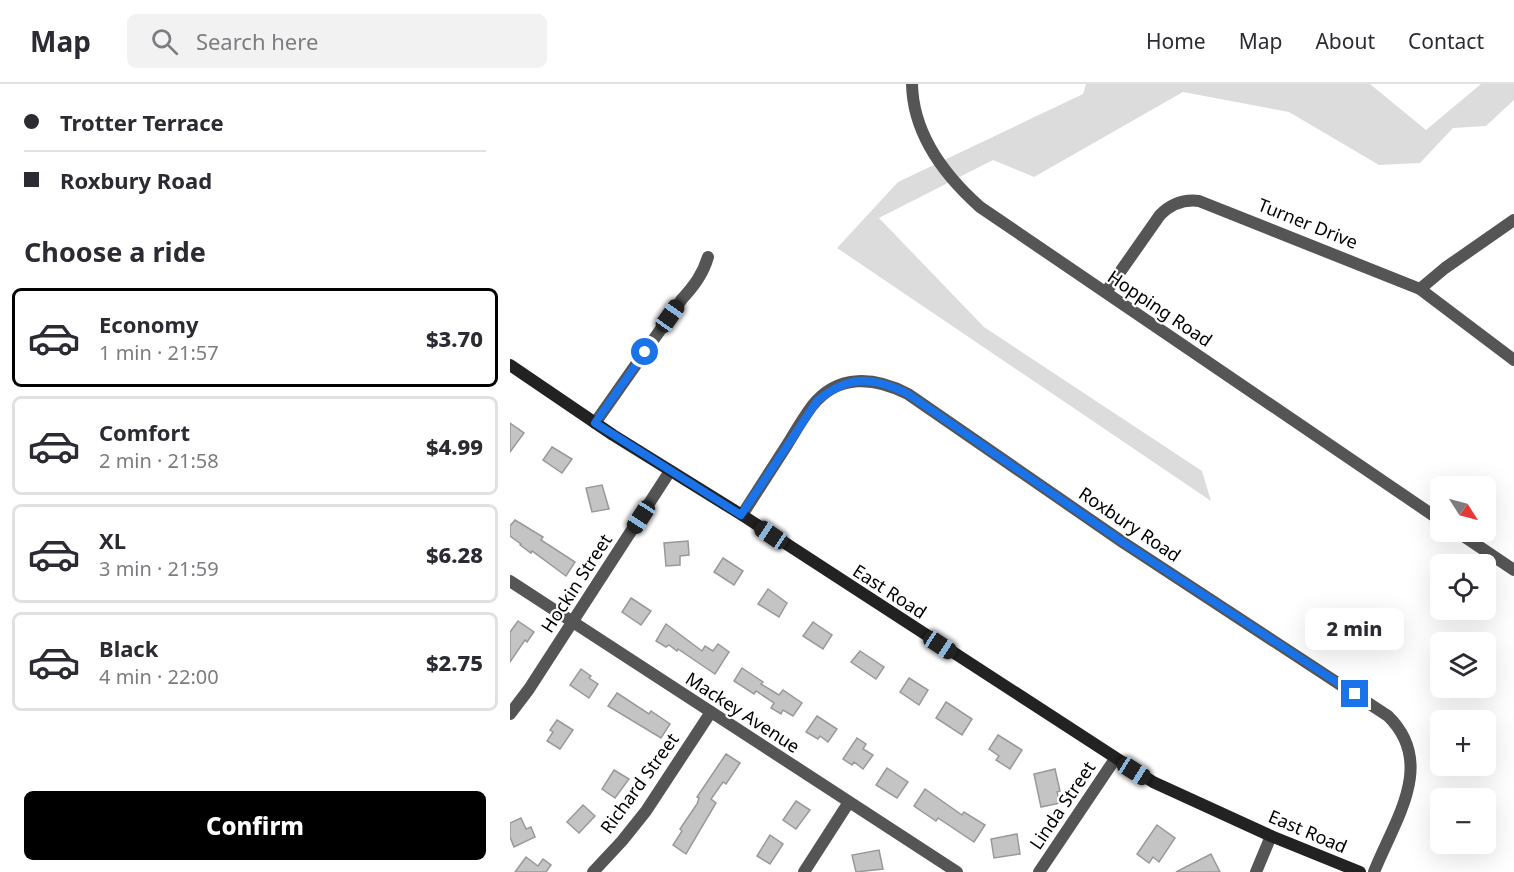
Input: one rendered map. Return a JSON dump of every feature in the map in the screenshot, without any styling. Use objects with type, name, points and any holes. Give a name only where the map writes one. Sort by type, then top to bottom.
[{"type":"street","name":"Hopping Road","points":[[912,84],[913,102],[924,135],[941,165],[960,189],[992,216],[1430,513]]},
{"type":"street","name":"Turner Drive","points":[[1106,292],[1160,215],[1174,204],[1192,200],[1209,204],[1420,289],[1514,360]]},
{"type":"street","points":[[1420,289],[1445,268],[1514,220]]},
{"type":"street","points":[[595,423],[682,298],[693,286],[705,268],[708,257]]},
{"type":"street","name":"East Road","points":[[510,365],[595,423],[741,515],[1114,759],[1153,782],[1271,836],[1360,872]]},
{"type":"street","name":"Roxbury Road","points":[[741,515],[813,406],[831,390],[846,383],[870,381],[891,386],[908,394],[1124,543],[1388,716],[1398,726],[1403,732],[1411,754],[1410,785],[1374,872]]},
{"type":"street","name":"Hockin Street","points":[[510,714],[529,689],[670,471]]},
{"type":"street","points":[[1472,542],[1514,570]]},
{"type":"street","name":"Mackey Avenue","points":[[510,581],[957,872]]},
{"type":"street","name":"Richard Street","points":[[593,872],[646,811],[711,712]]},
{"type":"street","name":"Linda Street","points":[[1039,872],[1114,759]]},
{"type":"street","points":[[804,872],[849,802]]},
{"type":"street","points":[[1256,872],[1271,836]]},
{"type":"shaded area","points":[[1086,84],[1370,84],[1426,130],[1481,84],[1514,84],[1514,100],[1486,126],[1453,128],[1420,163],[1379,165],[1289,112],[1183,92],[1034,177],[993,160],[879,218],[984,327],[1202,471],[1211,501],[837,248],[898,182],[1083,94]]},
{"type":"building","points":[[510,423],[524,433],[510,452]]},
{"type":"building","points":[[552,447],[572,459],[562,473],[543,460]]},
{"type":"building","points":[[602,485],[609,509],[592,512],[586,488]]},
{"type":"building","points":[[515,520],[543,537],[541,540],[575,562],[566,576],[510,536],[510,526]]},
{"type":"building","points":[[688,541],[689,555],[680,556],[680,565],[666,566],[664,543]]},
{"type":"building","points":[[723,558],[743,571],[734,585],[714,572]]},
{"type":"building","points":[[768,589],[787,603],[779,617],[758,604]]},
{"type":"building","points":[[631,598],[651,611],[641,625],[622,612]]},
{"type":"building","points":[[518,621],[534,632],[527,642],[525,640],[510,662],[510,632]]},
{"type":"building","points":[[813,622],[832,635],[823,649],[803,636]]},
{"type":"building","points":[[666,624],[702,651],[705,646],[713,651],[718,644],[729,652],[715,674],[678,649],[677,651],[669,645],[666,647],[656,641]]},
{"type":"building","points":[[860,651],[884,667],[876,679],[851,662]]},
{"type":"building","points":[[742,668],[779,695],[783,690],[802,703],[793,716],[783,710],[781,714],[771,708],[774,703],[756,691],[754,694],[734,681]]},
{"type":"building","points":[[581,669],[598,684],[589,698],[570,685]]},
{"type":"building","points":[[909,678],[928,690],[919,705],[900,692]]},
{"type":"building","points":[[617,693],[649,714],[651,711],[670,724],[661,738],[608,706]]},
{"type":"building","points":[[946,702],[972,719],[962,735],[936,718]]},
{"type":"building","points":[[817,716],[837,729],[828,742],[820,736],[818,739],[806,732]]},
{"type":"building","points":[[557,720],[573,730],[560,749],[547,741],[553,732],[550,730]]},
{"type":"building","points":[[998,735],[1022,750],[1010,769],[996,760],[999,756],[989,749]]},
{"type":"building","points":[[857,738],[866,744],[863,749],[873,755],[863,769],[854,762],[852,765],[843,759]]},
{"type":"building","points":[[726,754],[740,763],[726,784],[723,782],[711,799],[716,803],[686,854],[673,845],[682,831],[680,829],[697,804],[699,798],[697,797]]},
{"type":"building","points":[[887,768],[908,782],[897,798],[876,785]]},
{"type":"building","points":[[1055,769],[1060,803],[1041,807],[1034,774]]},
{"type":"building","points":[[614,770],[629,779],[615,798],[602,789]]},
{"type":"building","points":[[925,789],[962,815],[964,812],[985,825],[974,842],[938,818],[936,821],[914,806]]},
{"type":"building","points":[[796,801],[810,810],[796,829],[783,820]]},
{"type":"building","points":[[583,805],[595,816],[579,833],[567,822]]},
{"type":"building","points":[[521,818],[526,829],[531,827],[535,837],[514,847],[510,837],[510,823]]},
{"type":"building","points":[[1157,825],[1175,838],[1159,862],[1153,857],[1149,863],[1137,854]]},
{"type":"building","points":[[1017,834],[1020,854],[994,858],[991,839]]},
{"type":"building","points":[[770,835],[783,844],[770,864],[757,856]]},
{"type":"building","points":[[879,850],[883,869],[856,872],[852,855]]},
{"type":"building","points":[[1211,854],[1220,872],[1176,872]]},
{"type":"building","points":[[526,857],[538,866],[543,859],[551,865],[546,872],[515,872]]},
{"type":"route","points":[[645,352],[595,423],[741,515],[817,401],[831,390],[846,383],[879,382],[908,394],[1124,543],[1355,694]]}]
